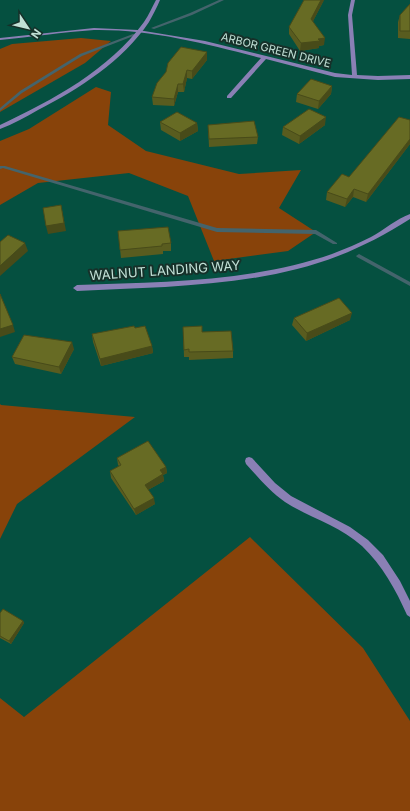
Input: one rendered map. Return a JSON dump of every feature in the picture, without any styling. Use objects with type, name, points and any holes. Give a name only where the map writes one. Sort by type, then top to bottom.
[{"type":"street","points":[[0,127],[26,115],[73,88],[96,72],[121,50],[138,31],[158,0]]},
{"type":"street","points":[[353,0],[350,15],[355,77]]},
{"type":"street","name":"ARBOR GREEN DRIVE","points":[[0,39],[94,29],[138,31],[205,42],[266,57],[313,71],[355,77],[410,77]]},
{"type":"street","points":[[229,97],[266,57]]},
{"type":"street","name":"WALNUT LANDING WAY","points":[[77,288],[210,281],[292,267],[351,248],[381,234],[410,216]]},
{"type":"street","points":[[249,461],[266,480],[287,498],[342,527],[364,543],[384,564],[400,588],[410,612]]},
{"type":"shaded area","points":[[81,38],[111,41],[85,63],[0,112],[0,49],[12,44]]},
{"type":"shaded area","points":[[96,87],[111,92],[108,125],[146,151],[239,174],[301,170],[279,208],[316,232],[288,251],[214,261],[188,196],[129,173],[38,183],[0,205],[0,141],[29,129]]},
{"type":"shaded area","points":[[0,404],[135,417],[17,504],[0,539]]},
{"type":"shaded area","points":[[250,537],[363,648],[410,721],[410,811],[0,811],[0,698],[24,717]]},
{"type":"building","points":[[304,0],[321,0],[311,19],[325,38],[318,39],[320,41],[301,43],[289,27]]},
{"type":"building","points":[[410,4],[410,31],[400,31],[400,15]]},
{"type":"building","points":[[181,47],[207,52],[192,71],[187,70],[183,84],[178,84],[174,99],[152,97],[157,83],[166,72],[168,63]]},
{"type":"building","points":[[311,79],[332,86],[319,101],[297,94]]},
{"type":"building","points":[[309,109],[326,117],[300,136],[283,127]]},
{"type":"building","points":[[177,112],[197,123],[180,133],[160,122]]},
{"type":"building","points":[[399,117],[410,120],[410,139],[368,194],[354,189],[347,199],[327,192],[342,174],[349,177]]},
{"type":"building","points":[[254,121],[258,137],[209,139],[208,125]]},
{"type":"building","points":[[61,205],[64,223],[46,226],[43,208]]},
{"type":"building","points":[[168,227],[171,243],[162,244],[162,246],[120,250],[118,231]]},
{"type":"building","points":[[8,235],[25,243],[0,266],[0,242]]},
{"type":"building","points":[[0,294],[13,325],[0,329]]},
{"type":"building","points":[[339,298],[352,313],[307,333],[294,318]]},
{"type":"building","points":[[134,326],[135,328],[145,326],[152,346],[100,359],[92,334]]},
{"type":"building","points":[[202,326],[202,332],[231,331],[233,351],[189,352],[189,349],[184,350],[183,327]]},
{"type":"building","points":[[24,335],[72,342],[59,367],[12,357]]},
{"type":"building","points":[[148,441],[166,467],[160,470],[163,474],[145,485],[154,498],[134,509],[110,471],[121,465],[117,458]]},
{"type":"building","points":[[3,609],[23,621],[9,641],[0,636],[0,613]]},
{"type":"waterway","points":[[153,28],[191,14],[222,0]]},
{"type":"waterway","points":[[0,110],[21,92],[81,55],[134,35]]},
{"type":"waterway","points":[[0,168],[3,167],[217,230],[316,232],[335,243]]},
{"type":"waterway","points":[[359,256],[410,284]]}]
